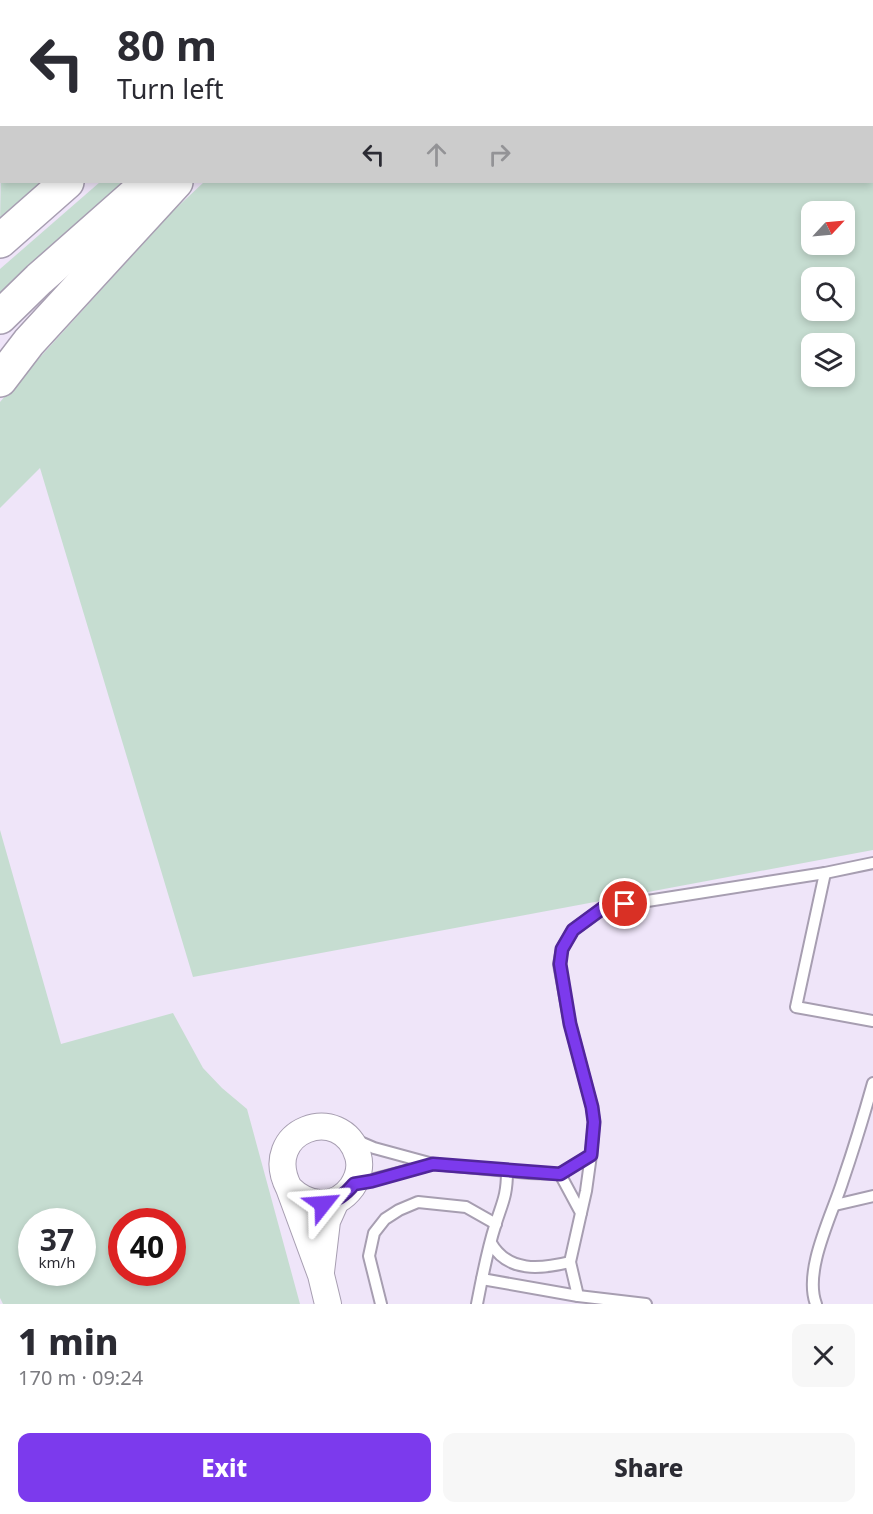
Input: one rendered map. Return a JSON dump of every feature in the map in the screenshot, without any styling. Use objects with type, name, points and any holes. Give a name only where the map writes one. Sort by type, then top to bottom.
[{"type":"highway","points":[[0,241],[66,183]]},
{"type":"highway","points":[[0,317],[39,279],[148,183]]},
{"type":"highway","points":[[0,380],[29,342],[175,183]]},
{"type":"street","points":[[321,1275],[327,1221],[359,1172],[359,1159],[347,1137],[324,1126],[312,1127],[300,1132],[290,1140],[281,1164],[283,1177],[299,1198],[310,1203],[323,1204],[345,1192]]},
{"type":"street","points":[[290,1188],[321,1275],[328,1304]]},
{"type":"lane","points":[[578,1296],[570,1262],[586,1191],[594,1122],[570,1024],[560,964],[562,949],[573,930],[603,908],[825,873],[873,863]]},
{"type":"lane","points":[[825,873],[796,1007],[873,1022]]},
{"type":"lane","points":[[816,1304],[812,1286],[822,1233],[834,1205],[873,1083]]},
{"type":"lane","points":[[347,1137],[374,1148],[433,1164],[507,1171],[560,1174],[591,1155]]},
{"type":"lane","points":[[345,1192],[372,1181],[433,1164]]},
{"type":"lane","points":[[477,1304],[490,1243],[504,1203],[507,1171]]},
{"type":"lane","points":[[560,1174],[580,1213]]},
{"type":"lane","points":[[834,1205],[873,1196]]},
{"type":"lane","points":[[381,1304],[369,1256],[374,1233],[385,1219],[418,1202],[466,1207],[496,1224]]},
{"type":"lane","points":[[490,1243],[503,1259],[520,1266],[540,1268],[570,1262]]},
{"type":"lane","points":[[482,1279],[578,1296],[646,1304]]},
{"type":"green space","points":[[1,183],[45,183],[0,223]]},
{"type":"green space","points":[[99,183],[129,183],[0,301],[0,269]]},
{"type":"green space","points":[[203,183],[873,183],[873,850],[193,977],[40,468],[0,508],[0,402],[171,213]]},
{"type":"green space","points":[[0,830],[61,1044],[173,1013],[203,1068],[247,1109],[300,1304],[3,1304],[0,1298]]},
{"type":"route","points":[[323,1204],[336,1201],[347,1194],[354,1184],[433,1164],[560,1174],[591,1155],[594,1122],[592,1107],[570,1024],[560,964],[562,949],[573,930],[603,908],[625,904]]}]
